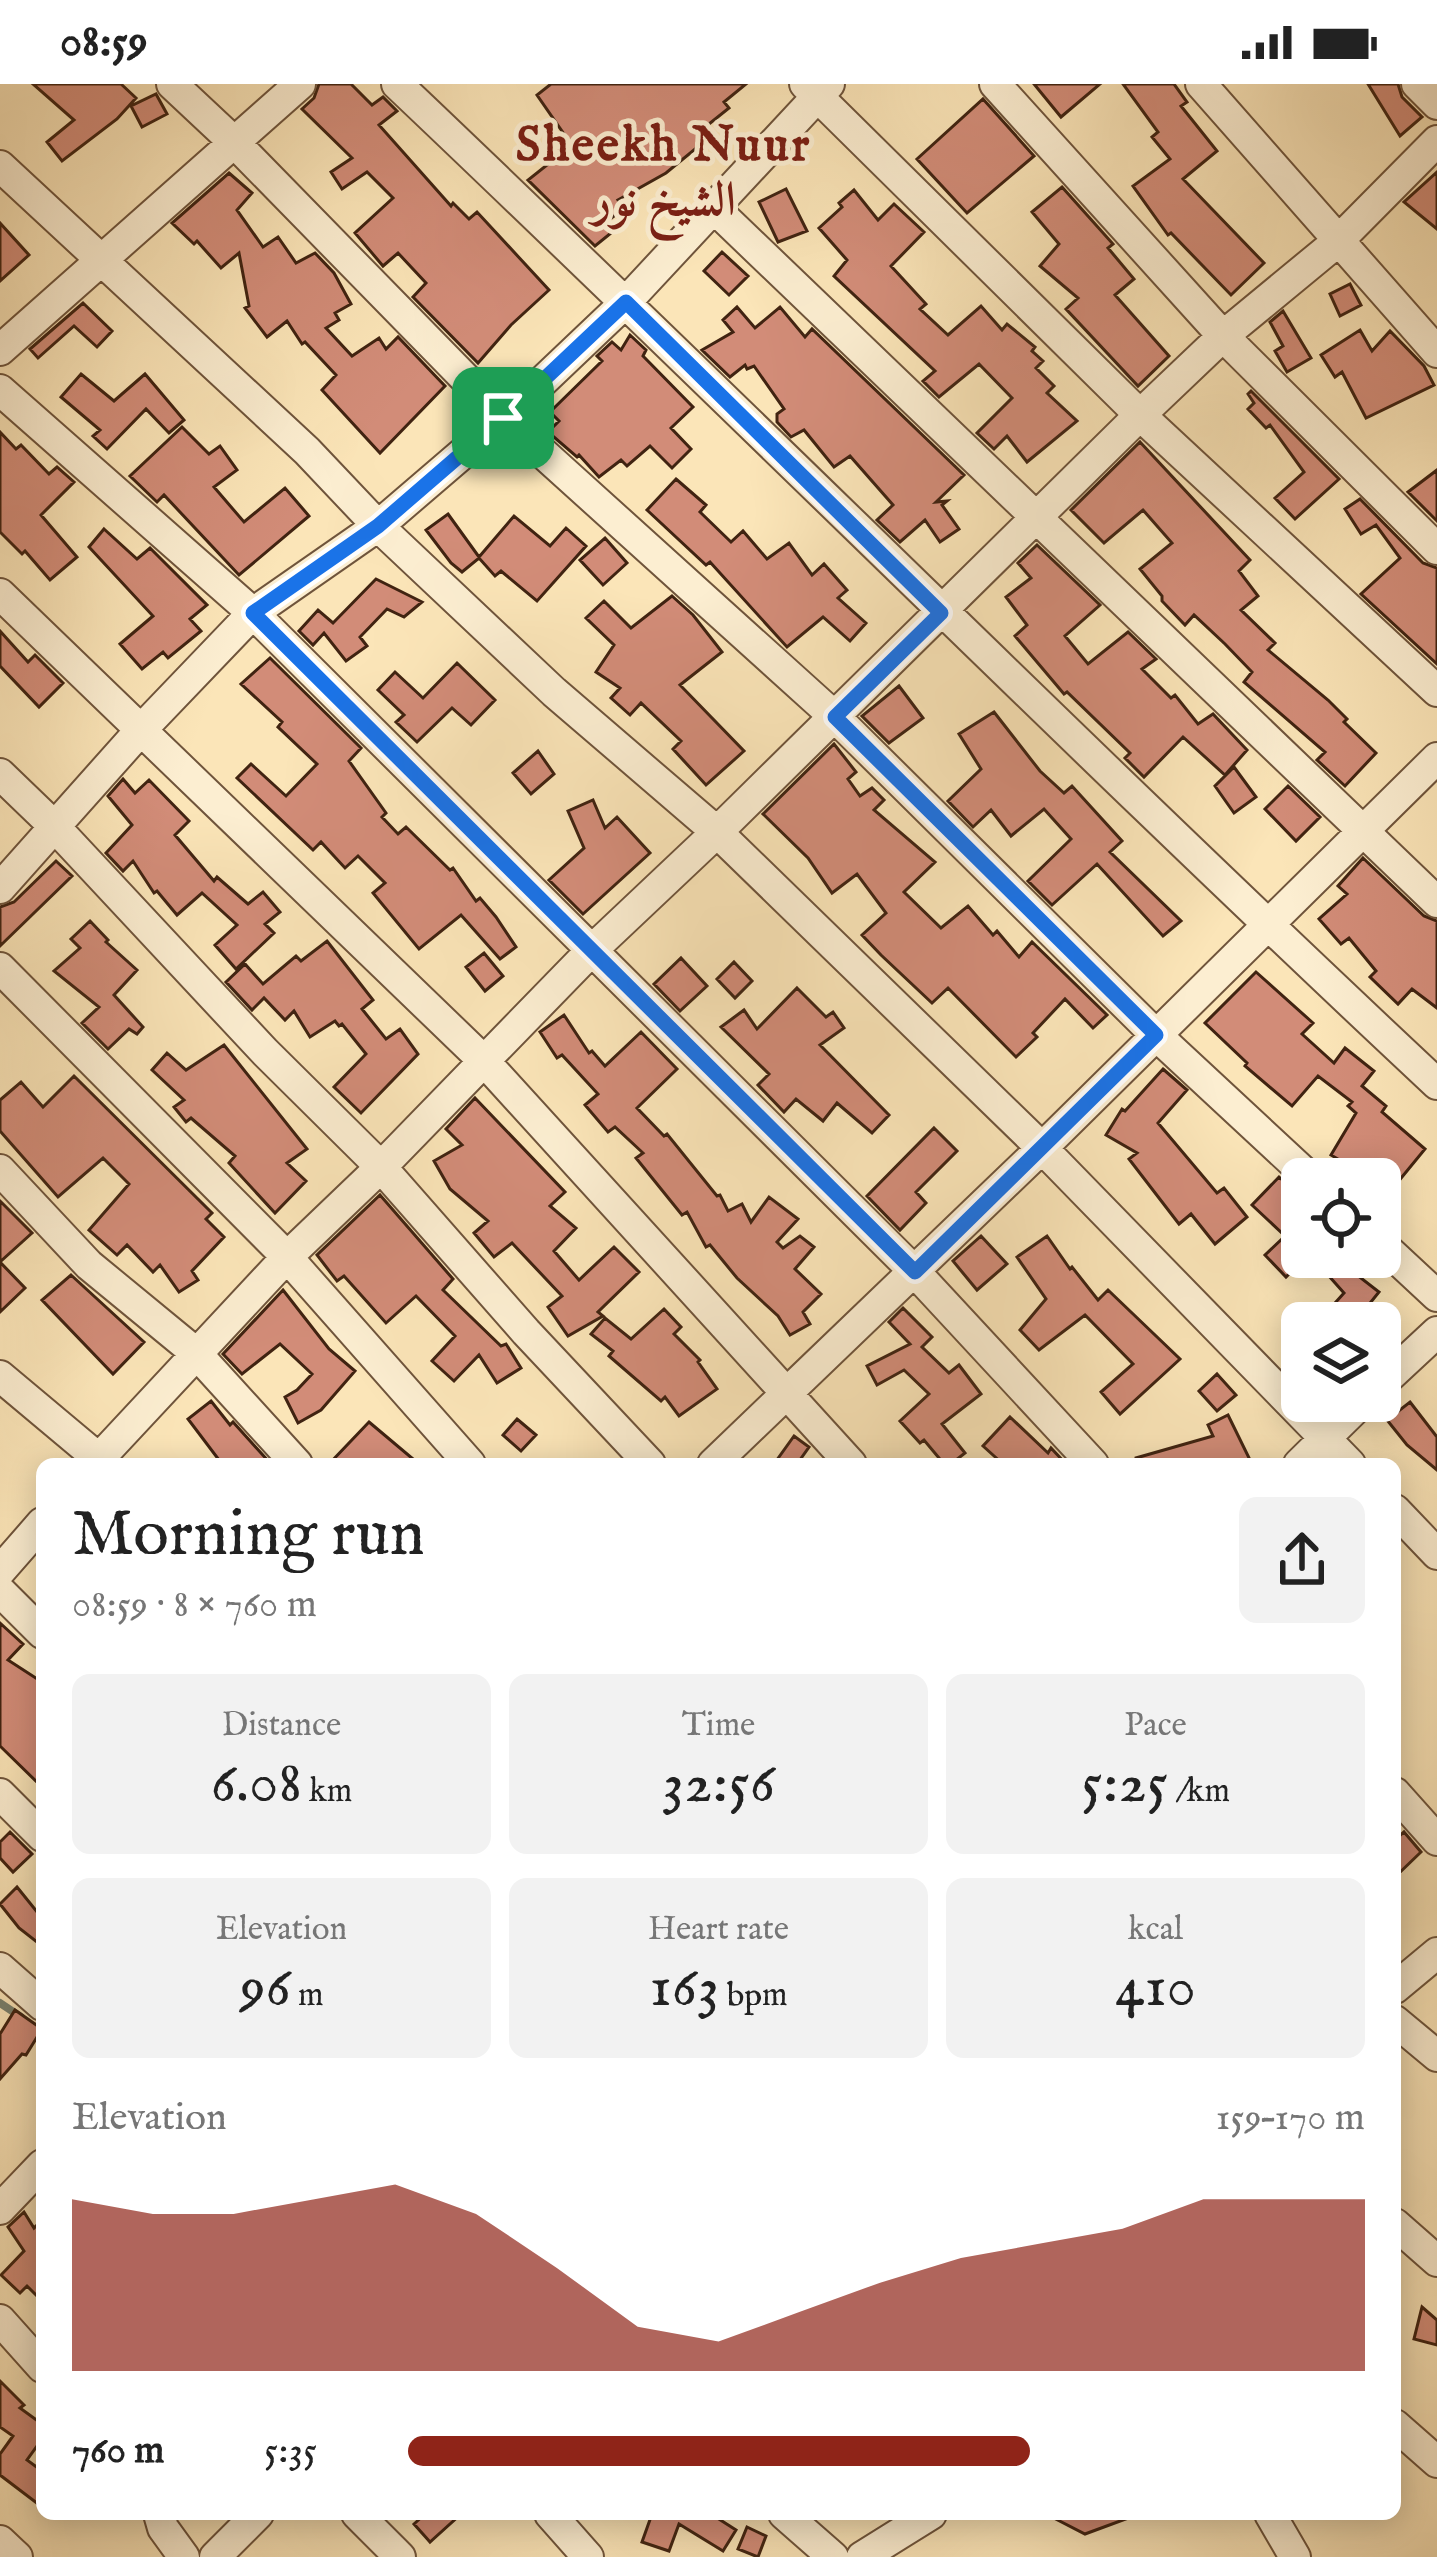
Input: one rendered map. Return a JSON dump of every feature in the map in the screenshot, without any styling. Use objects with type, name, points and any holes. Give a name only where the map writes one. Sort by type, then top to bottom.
[{"type":"street","points":[[172,84],[503,418],[835,717],[1156,1035],[1288,1158]]},
{"type":"street","points":[[0,350],[300,84]]},
{"type":"street","points":[[397,84],[941,613],[1437,1084]]},
{"type":"street","points":[[995,84],[1223,336],[1437,549]]},
{"type":"street","points":[[1201,84],[1437,352]]},
{"type":"street","points":[[1417,84],[1437,104]]},
{"type":"street","points":[[0,888],[253,613],[378,526],[503,418],[626,302],[817,88],[1140,415],[1437,691]]},
{"type":"street","points":[[103,1458],[287,1257],[591,950],[718,832],[1140,415],[1223,336],[1337,242],[1437,141]]},
{"type":"street","points":[[0,166],[307,451],[378,526],[554,692],[718,832],[1042,1148],[1344,1458]]},
{"type":"street","points":[[713,207],[1437,902]]},
{"type":"street","points":[[0,390],[253,613],[915,1272],[1087,1458]]},
{"type":"street","points":[[0,594],[485,1062],[845,1458]]},
{"type":"street","points":[[720,1458],[1437,758]]},
{"type":"street","points":[[0,774],[381,1167],[526,1333],[644,1458]]},
{"type":"street","points":[[0,968],[287,1257],[465,1458]]},
{"type":"street","points":[[0,1170],[89,1265],[196,1353],[292,1458]]},
{"type":"street","points":[[1401,1263],[1437,1296]]},
{"type":"street","points":[[1401,1365],[1437,1332]]},
{"type":"street","points":[[0,1376],[94,1458]]},
{"type":"street","points":[[1305,1458],[1340,1422]]},
{"type":"street","points":[[1401,1516],[1437,1554]]},
{"type":"street","points":[[0,1571],[36,1530]]},
{"type":"street","points":[[0,1591],[36,1627]]},
{"type":"street","points":[[0,1794],[36,1830]]},
{"type":"street","points":[[1401,1800],[1437,1840]]},
{"type":"street","points":[[1401,1983],[1437,1953]]},
{"type":"street","points":[[0,1969],[36,2000]]},
{"type":"street","points":[[1401,2026],[1437,2056]]},
{"type":"street","points":[[0,2209],[36,2178]]},
{"type":"street","points":[[1401,2229],[1437,2261]]},
{"type":"street","points":[[0,2320],[36,2360]]},
{"type":"street","points":[[1401,2430],[1437,2462]]},
{"type":"street","points":[[161,2520],[184,2557]]},
{"type":"street","points":[[215,2557],[252,2520]]},
{"type":"street","points":[[363,2520],[400,2557]]},
{"type":"street","points":[[555,2520],[588,2557]]},
{"type":"street","points":[[791,2520],[833,2557]]},
{"type":"street","points":[[862,2557],[921,2520]]},
{"type":"street","points":[[1273,2520],[1295,2557]]},
{"type":"street","points":[[0,2541],[17,2557]]},
{"type":"building","points":[[33,84],[121,84],[136,98],[117,119],[62,161],[47,142],[74,120]]},
{"type":"building","points":[[319,84],[351,84],[372,105],[383,97],[397,111],[379,125],[451,206],[453,203],[469,219],[477,212],[549,290],[478,363],[413,297],[426,283],[398,253],[383,266],[355,233],[393,198],[367,172],[342,189],[331,172],[352,158],[302,109],[314,98]]},
{"type":"building","points":[[551,84],[746,84],[724,102],[729,108],[704,128],[711,136],[666,173],[618,200],[624,208],[609,220],[616,229],[595,246],[528,180],[552,161],[545,153],[566,137],[537,95]]},
{"type":"building","points":[[1034,84],[1100,84],[1061,117]]},
{"type":"building","points":[[1123,84],[1174,84],[1187,102],[1181,106],[1217,151],[1183,179],[1264,263],[1231,295],[1168,235],[1133,186],[1170,159],[1152,137],[1158,132]]},
{"type":"building","points":[[1368,84],[1398,84],[1402,97],[1422,117],[1400,136]]},
{"type":"building","points":[[156,94],[167,114],[142,127],[131,106]]},
{"type":"building","points":[[983,99],[1034,156],[967,213],[917,159]]},
{"type":"building","points":[[1437,172],[1437,229],[1404,202]]},
{"type":"building","points":[[229,173],[252,193],[237,210],[263,247],[278,237],[296,263],[315,253],[334,273],[351,304],[335,313],[339,320],[326,328],[352,356],[379,338],[386,349],[398,337],[445,386],[380,453],[322,390],[336,375],[302,344],[287,321],[267,337],[245,308],[249,306],[239,253],[221,268],[197,241],[194,244],[172,223]]},
{"type":"building","points":[[1062,187],[1113,244],[1108,248],[1134,279],[1115,295],[1169,356],[1138,386],[1066,309],[1078,298],[1040,266],[1059,244],[1032,212]]},
{"type":"building","points":[[786,189],[807,231],[778,242],[759,202]]},
{"type":"building","points":[[854,190],[878,220],[894,204],[924,232],[891,266],[926,304],[920,309],[948,335],[981,306],[1002,330],[1007,324],[1035,347],[1032,351],[1043,361],[1036,368],[1054,386],[1047,393],[1077,421],[1027,462],[1007,436],[994,449],[977,433],[1012,398],[979,364],[939,397],[923,381],[935,371],[834,276],[847,260],[819,228]]},
{"type":"building","points":[[0,223],[29,255],[0,281]]},
{"type":"building","points":[[722,252],[748,276],[729,295],[704,271]]},
{"type":"building","points":[[1350,284],[1361,305],[1340,316],[1330,294]]},
{"type":"building","points":[[83,303],[112,331],[97,347],[74,326],[38,358],[30,349]]},
{"type":"building","points":[[737,307],[755,328],[780,307],[805,337],[812,329],[964,475],[936,502],[947,501],[942,505],[959,529],[940,542],[925,520],[900,542],[877,520],[893,505],[850,456],[834,467],[804,430],[791,437],[777,422],[777,414],[784,409],[754,366],[747,369],[745,365],[730,377],[702,350],[733,332],[723,320]]},
{"type":"building","points":[[1283,311],[1311,358],[1287,372],[1275,351],[1283,346],[1270,322]]},
{"type":"building","points":[[1360,330],[1372,351],[1390,331],[1424,366],[1434,385],[1366,418],[1342,372],[1335,377],[1321,355]]},
{"type":"building","points":[[630,335],[646,350],[643,356],[693,407],[671,428],[691,449],[672,468],[650,446],[627,466],[621,460],[599,477],[548,432],[559,421],[550,412],[602,361],[597,356],[612,342],[621,350]]},
{"type":"building","points":[[81,374],[114,401],[145,374],[184,420],[169,433],[146,409],[107,449],[93,436],[100,430],[61,397]]},
{"type":"building","points":[[1251,391],[1339,479],[1295,519],[1275,498],[1304,472],[1270,425],[1266,428],[1248,409],[1254,403],[1248,394]]},
{"type":"building","points":[[182,427],[209,454],[220,446],[237,470],[214,487],[244,522],[285,488],[309,516],[239,575],[164,495],[157,502],[130,476]]},
{"type":"building","points":[[0,432],[16,449],[21,445],[49,474],[57,467],[74,482],[41,515],[77,557],[50,580],[25,551],[22,554],[0,532]]},
{"type":"building","points":[[1140,442],[1250,560],[1239,571],[1258,596],[1241,610],[1275,643],[1268,650],[1328,700],[1376,753],[1345,786],[1317,760],[1325,752],[1244,682],[1252,672],[1225,644],[1194,615],[1185,625],[1162,601],[1140,569],[1172,543],[1143,510],[1104,543],[1071,510]]},
{"type":"building","points":[[1437,470],[1437,521],[1408,492]]},
{"type":"building","points":[[676,479],[706,505],[700,512],[731,542],[743,531],[767,559],[789,543],[812,575],[824,564],[847,590],[838,598],[866,623],[850,641],[823,617],[787,647],[710,562],[706,565],[647,510]]},
{"type":"building","points":[[1360,499],[1423,563],[1437,568],[1437,664],[1361,594],[1400,558],[1376,525],[1361,534],[1345,509]]},
{"type":"building","points":[[448,514],[479,557],[514,516],[550,546],[566,528],[586,546],[537,601],[501,571],[495,576],[479,558],[462,572],[451,563],[426,530]]},
{"type":"building","points":[[104,529],[137,559],[150,548],[207,605],[190,619],[201,631],[168,658],[163,652],[142,669],[120,644],[153,616],[89,547]]},
{"type":"building","points":[[605,538],[627,563],[603,585],[580,560]]},
{"type":"building","points":[[1037,545],[1100,605],[1065,636],[1088,664],[1128,632],[1156,659],[1142,669],[1171,698],[1175,695],[1198,724],[1213,714],[1247,750],[1225,775],[1183,737],[1144,777],[1125,758],[1130,753],[1064,694],[1015,636],[1027,625],[1006,597],[1031,578],[1018,563]]},
{"type":"building","points":[[376,579],[422,602],[404,617],[387,609],[360,637],[367,646],[346,661],[324,633],[313,645],[299,631],[318,610],[333,623]]},
{"type":"building","points":[[672,596],[722,652],[680,685],[744,751],[706,785],[673,749],[681,741],[641,703],[630,715],[611,698],[620,688],[596,672],[614,645],[586,618],[604,601],[631,628]]},
{"type":"building","points":[[0,631],[28,662],[35,655],[63,683],[39,707],[0,666]]},
{"type":"building","points":[[270,658],[361,748],[349,761],[386,813],[382,817],[398,834],[406,827],[453,868],[516,947],[500,959],[461,915],[419,949],[373,893],[385,883],[358,856],[345,868],[321,842],[313,850],[237,778],[251,764],[286,796],[317,764],[241,684]]},
{"type":"building","points":[[457,663],[495,700],[471,725],[452,708],[417,742],[396,722],[404,715],[378,690],[395,672],[423,698]]},
{"type":"building","points":[[899,686],[923,718],[889,743],[862,716]]},
{"type":"building","points":[[994,712],[1040,771],[1064,793],[1072,786],[1122,841],[1110,852],[1181,921],[1163,936],[1097,864],[1052,905],[1028,881],[1071,839],[1044,809],[1011,836],[991,810],[973,827],[948,801],[981,769],[959,734]]},
{"type":"building","points":[[834,744],[856,772],[848,779],[860,796],[872,788],[884,800],[874,810],[935,862],[904,892],[941,928],[968,906],[1019,957],[1032,942],[1107,1015],[1093,1028],[1065,999],[1016,1057],[948,988],[932,1003],[881,955],[862,935],[886,913],[857,874],[832,893],[808,858],[763,814]]},
{"type":"building","points":[[538,751],[554,774],[531,794],[513,773]]},
{"type":"building","points":[[1234,767],[1256,797],[1234,813],[1215,786]]},
{"type":"building","points":[[123,779],[135,793],[149,780],[189,821],[175,835],[214,881],[217,877],[248,904],[263,892],[280,912],[265,924],[274,933],[236,969],[215,945],[237,925],[202,893],[177,915],[154,893],[133,861],[123,871],[106,853],[132,825],[108,796]]},
{"type":"building","points":[[1288,786],[1320,817],[1296,841],[1265,809]]},
{"type":"building","points":[[593,800],[605,828],[617,817],[650,853],[583,914],[549,880],[584,848],[568,811]]},
{"type":"building","points":[[1363,858],[1424,916],[1437,921],[1437,1008],[1412,989],[1398,1004],[1370,977],[1376,971],[1349,938],[1341,944],[1319,919],[1347,894],[1338,886]]},
{"type":"building","points":[[56,861],[72,876],[0,946],[0,907],[14,902]]},
{"type":"building","points":[[90,921],[137,970],[114,995],[143,1027],[137,1034],[129,1029],[108,1049],[82,1023],[99,1007],[54,971],[80,948],[71,939]]},
{"type":"building","points":[[327,941],[373,1000],[362,1009],[386,1039],[400,1029],[418,1054],[361,1113],[334,1087],[366,1054],[342,1024],[335,1021],[310,1037],[294,1011],[285,1020],[264,998],[252,1010],[226,982],[245,964],[263,984],[296,956],[301,961]]},
{"type":"building","points":[[484,953],[503,976],[485,991],[466,967]]},
{"type":"building","points":[[681,958],[707,986],[680,1011],[654,984]]},
{"type":"building","points":[[734,962],[752,981],[735,998],[717,979]]},
{"type":"building","points":[[1256,972],[1313,1023],[1302,1034],[1334,1063],[1345,1048],[1374,1071],[1362,1086],[1386,1106],[1382,1112],[1425,1149],[1401,1178],[1401,1158],[1336,1158],[1331,1155],[1356,1113],[1348,1106],[1352,1102],[1318,1076],[1292,1106],[1205,1023]]},
{"type":"building","points":[[797,988],[826,1017],[833,1012],[844,1028],[820,1045],[889,1115],[872,1133],[837,1103],[823,1121],[796,1099],[784,1112],[758,1085],[769,1074],[721,1027],[744,1010],[757,1029]]},
{"type":"building","points":[[564,1015],[589,1053],[605,1066],[641,1032],[677,1069],[637,1108],[667,1134],[720,1195],[728,1211],[742,1204],[751,1222],[769,1197],[798,1219],[777,1242],[783,1248],[800,1236],[814,1247],[795,1269],[821,1294],[803,1312],[810,1324],[790,1335],[778,1316],[710,1245],[706,1247],[687,1212],[682,1215],[636,1158],[643,1153],[615,1127],[608,1132],[585,1105],[598,1094],[562,1055],[557,1058],[540,1032]]},
{"type":"building","points":[[224,1045],[307,1149],[287,1163],[306,1181],[275,1213],[229,1163],[235,1156],[191,1118],[186,1122],[174,1107],[184,1100],[152,1070],[167,1053],[186,1070]]},
{"type":"building","points":[[1163,1069],[1187,1090],[1158,1123],[1217,1193],[1224,1188],[1247,1217],[1215,1244],[1191,1214],[1179,1224],[1129,1159],[1137,1153],[1106,1135],[1122,1109]]},
{"type":"building","points":[[74,1076],[212,1213],[206,1219],[224,1237],[192,1271],[198,1280],[179,1292],[160,1265],[153,1272],[127,1245],[117,1255],[89,1230],[129,1184],[103,1158],[58,1197],[0,1131],[0,1100],[21,1082],[43,1107]]},
{"type":"building","points":[[475,1098],[565,1192],[550,1206],[576,1228],[554,1251],[579,1280],[614,1247],[639,1272],[598,1312],[603,1316],[568,1336],[548,1307],[562,1296],[512,1243],[494,1257],[474,1233],[488,1221],[450,1189],[434,1161],[462,1145],[446,1129]]},
{"type":"building","points":[[934,1128],[957,1151],[916,1192],[926,1203],[900,1230],[867,1196]]},
{"type":"building","points":[[1281,1179],[1281,1232],[1252,1205]]},
{"type":"building","points":[[380,1195],[453,1279],[443,1290],[501,1346],[506,1344],[521,1368],[497,1383],[479,1355],[454,1381],[432,1361],[455,1336],[416,1296],[386,1323],[344,1276],[337,1281],[317,1255]]},
{"type":"building","points":[[0,1201],[32,1233],[0,1262]]},
{"type":"building","points":[[981,1236],[1007,1264],[977,1290],[953,1261]]},
{"type":"building","points":[[1047,1236],[1098,1300],[1108,1290],[1180,1359],[1120,1414],[1101,1392],[1133,1364],[1085,1315],[1039,1350],[1020,1330],[1046,1299],[1017,1257]]},
{"type":"building","points":[[1281,1240],[1281,1272],[1265,1255]]},
{"type":"building","points":[[0,1262],[25,1288],[0,1312]]},
{"type":"building","points":[[71,1275],[144,1342],[113,1374],[42,1300]]},
{"type":"building","points":[[1331,1278],[1361,1278],[1379,1292],[1371,1302],[1336,1302],[1344,1293]]},
{"type":"building","points":[[283,1290],[329,1349],[355,1371],[321,1410],[298,1423],[285,1397],[312,1374],[280,1344],[242,1374],[223,1354]]},
{"type":"building","points":[[903,1308],[932,1337],[922,1347],[949,1373],[959,1365],[981,1394],[942,1424],[965,1453],[959,1458],[939,1458],[900,1421],[929,1394],[904,1370],[877,1385],[867,1366],[910,1344],[889,1322]]},
{"type":"building","points":[[664,1309],[681,1327],[674,1334],[700,1360],[717,1389],[679,1416],[665,1397],[661,1401],[591,1334],[605,1318],[631,1339]]},
{"type":"building","points":[[1217,1374],[1236,1395],[1217,1411],[1199,1391]]},
{"type":"building","points":[[211,1401],[266,1458],[217,1458],[188,1419]]},
{"type":"building","points":[[1410,1402],[1437,1437],[1437,1470],[1389,1422],[1401,1422],[1401,1409]]},
{"type":"building","points":[[1228,1415],[1249,1458],[1136,1458],[1213,1436],[1208,1425]]},
{"type":"building","points":[[1010,1417],[1048,1453],[1051,1448],[1060,1458],[996,1458],[983,1446]]},
{"type":"building","points":[[517,1419],[536,1435],[521,1451],[503,1435]]},
{"type":"building","points":[[369,1422],[412,1458],[335,1458]]},
{"type":"building","points":[[794,1436],[809,1447],[801,1458],[778,1458]]},
{"type":"building","points":[[0,1623],[23,1644],[8,1660],[36,1678],[36,1781],[0,1746]]},
{"type":"building","points":[[10,1832],[32,1854],[13,1872],[0,1858],[0,1842]]},
{"type":"building","points":[[1404,1832],[1421,1852],[1401,1871]]},
{"type":"building","points":[[17,1887],[36,1911],[36,1941],[19,1928],[0,1904]]},
{"type":"building","points":[[15,2010],[36,2025],[36,2039],[26,2055],[0,2079],[0,2034]]},
{"type":"building","points":[[24,2212],[36,2226],[36,2295],[27,2286],[20,2293],[1,2275],[24,2251],[8,2227]]},
{"type":"building","points":[[1422,2307],[1437,2320],[1437,2345],[1414,2339]]},
{"type":"building","points":[[0,2381],[24,2405],[20,2408],[36,2420],[36,2447],[27,2460],[36,2467],[36,2502],[0,2475],[0,2454],[13,2436],[0,2427]]},
{"type":"building","points":[[418,2520],[454,2520],[430,2542],[414,2524]]},
{"type":"building","points":[[650,2520],[720,2520],[736,2530],[723,2551],[679,2524],[669,2551],[642,2542]]},
{"type":"building","points":[[1058,2520],[1123,2520],[1085,2534]]},
{"type":"building","points":[[747,2527],[766,2536],[758,2557],[738,2549]]},
{"type":"waterway","points":[[0,2003],[21,2017]]},
{"type":"district","name":"Sheekh Nuur الشيخ نور","points":[[664,174]]},
{"type":"route","points":[[626,302],[941,613],[835,717],[1156,1035],[915,1272],[253,613],[378,526],[503,418],[626,302]]}]
